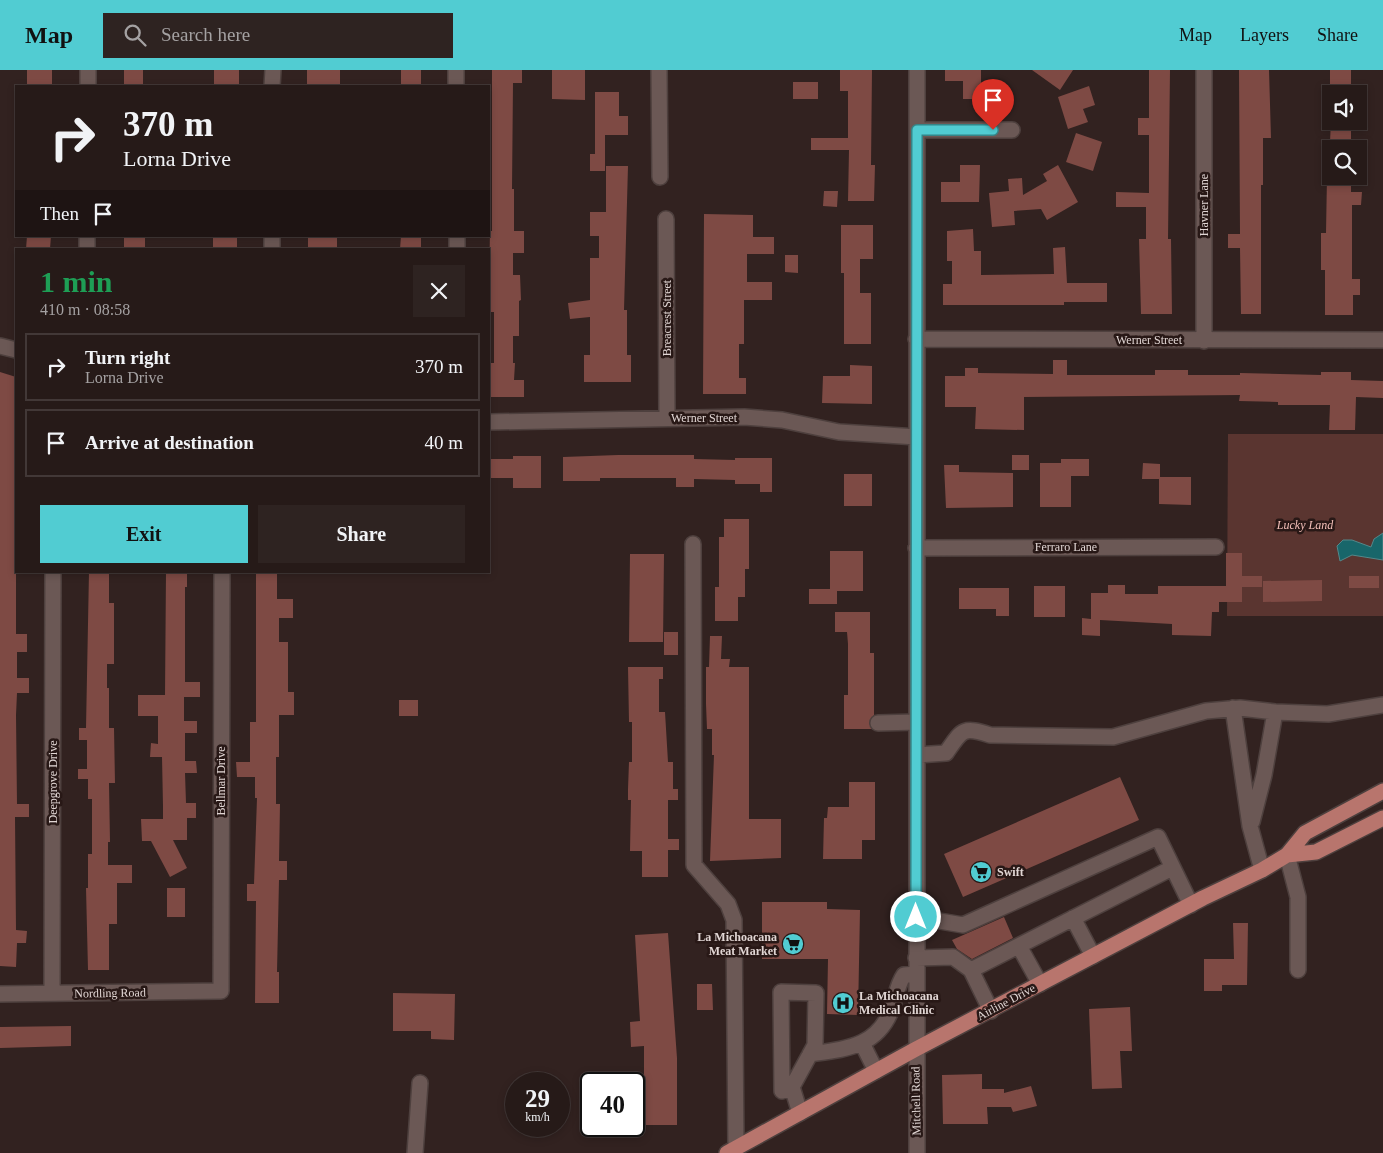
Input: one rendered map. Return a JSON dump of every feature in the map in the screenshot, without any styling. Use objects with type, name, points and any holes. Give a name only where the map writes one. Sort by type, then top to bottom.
[{"type":"main road","name":"Airline Drive","points":[[1287,856],[1305,832],[1383,791]]},
{"type":"main road","name":"Airline Drive","points":[[731,1151],[876,1070],[1191,905],[1287,856],[1316,852],[1383,818]]},
{"type":"street","points":[[88,70],[88,85]]},
{"type":"street","points":[[272,85],[273,70]]},
{"type":"street","points":[[456,70],[456,85]]},
{"type":"street","points":[[660,70],[660,177]]},
{"type":"street","name":"Mitchell Road","points":[[917,70],[917,1153]]},
{"type":"street","name":"Havner Lane","points":[[1204,70],[1204,341]]},
{"type":"street","points":[[917,130],[1012,130]]},
{"type":"street","name":"Breacrest Street","points":[[666,219],[667,418]]},
{"type":"street","name":"Werner Street","points":[[916,339],[1383,340]]},
{"type":"street","points":[[0,346],[15,350]]},
{"type":"street","name":"Werner Street","points":[[490,422],[744,417],[782,420],[839,432],[917,437]]},
{"type":"street","points":[[693,544],[694,866],[728,904],[734,920],[731,1151]]},
{"type":"street","name":"Ferraro Lane","points":[[916,548],[1216,547]]},
{"type":"street","name":"Deepgrove Drive","points":[[52,993],[54,573]]},
{"type":"street","name":"Bellmar Drive","points":[[221,992],[222,573]]},
{"type":"street","points":[[917,755],[946,753],[959,734],[972,729],[990,735],[1113,737],[1206,711],[1233,708],[1328,714],[1383,705]]},
{"type":"street","points":[[1233,708],[1250,826],[1262,870]]},
{"type":"street","points":[[1250,826],[1264,775],[1275,712]]},
{"type":"street","points":[[878,723],[917,722]]},
{"type":"street","points":[[916,917],[964,925],[1158,837],[1191,905]]},
{"type":"street","points":[[1287,856],[1298,897],[1298,970]]},
{"type":"street","points":[[972,970],[1172,868]]},
{"type":"street","points":[[1074,918],[1093,956]]},
{"type":"street","points":[[1019,946],[1040,984]]},
{"type":"street","points":[[916,958],[953,957],[972,970],[991,1011]]},
{"type":"street","points":[[810,1054],[850,1048],[875,1036],[889,1017],[904,975],[916,974]]},
{"type":"street","name":"Nordling Road","points":[[0,994],[221,992]]},
{"type":"street","points":[[781,992],[816,993],[815,1045],[792,1087],[782,1091],[781,992]]},
{"type":"street","points":[[862,1043],[876,1070]]},
{"type":"street","points":[[415,1153],[420,1083]]},
{"type":"street","points":[[792,1087],[800,1112]]},
{"type":"green space","name":"Lucky Land","points":[[1228,434],[1383,434],[1383,616],[1227,616]]},
{"type":"water","points":[[1383,533],[1383,560],[1352,555],[1340,561],[1337,546],[1343,540],[1352,540],[1371,547],[1374,539]]},
{"type":"building","points":[[27,70],[52,70],[52,85],[27,85]]},
{"type":"building","points":[[124,70],[143,70],[143,85],[124,85]]},
{"type":"building","points":[[214,70],[239,70],[239,85],[214,85]]},
{"type":"building","points":[[307,70],[340,70],[340,85],[307,85]]},
{"type":"building","points":[[401,70],[421,70],[421,85],[401,85]]},
{"type":"building","points":[[492,70],[522,70],[522,83],[513,83],[512,189],[514,189],[514,231],[524,231],[524,253],[513,253],[513,275],[520,275],[521,300],[519,301],[519,336],[513,336],[513,363],[515,363],[514,380],[524,380],[524,397],[491,397],[490,363],[494,363],[494,312],[491,312],[490,300],[490,231],[492,231]]},
{"type":"building","points":[[552,70],[585,70],[585,100],[552,99]]},
{"type":"building","points":[[840,70],[872,70],[871,165],[875,165],[874,201],[848,201],[849,150],[811,150],[811,138],[848,138],[848,91],[840,91]]},
{"type":"building","points":[[945,70],[981,70],[981,99],[963,99],[963,81],[945,81]]},
{"type":"building","points":[[1032,70],[1073,70],[1060,90]]},
{"type":"building","points":[[1149,70],[1170,70],[1168,239],[1171,239],[1172,314],[1141,314],[1139,239],[1146,239],[1146,207],[1116,207],[1116,192],[1149,193],[1149,135],[1138,135],[1138,118],[1149,118]]},
{"type":"building","points":[[1239,70],[1269,70],[1271,138],[1263,138],[1263,185],[1261,185],[1261,314],[1241,314],[1240,248],[1228,248],[1228,234],[1240,234]]},
{"type":"building","points":[[1330,70],[1351,70],[1351,85],[1330,85]]},
{"type":"building","points":[[793,82],[818,82],[818,99],[793,99]]},
{"type":"building","points":[[1089,86],[1095,105],[1083,109],[1088,122],[1068,129],[1058,97]]},
{"type":"building","points":[[595,92],[619,92],[619,116],[628,116],[628,135],[605,135],[605,171],[590,171],[590,154],[595,154]]},
{"type":"building","points":[[1331,130],[1351,130],[1351,140],[1330,140]]},
{"type":"building","points":[[1076,133],[1102,142],[1093,171],[1066,162]]},
{"type":"building","points":[[960,165],[980,165],[979,202],[941,202],[941,182],[960,182]]},
{"type":"building","points":[[1058,165],[1078,202],[1047,220],[1041,209],[1014,211],[1015,225],[992,227],[989,193],[1009,191],[1008,179],[1022,178],[1023,195],[1047,181],[1043,174]]},
{"type":"building","points":[[606,166],[628,166],[624,310],[627,310],[627,355],[631,355],[631,382],[584,382],[584,355],[590,355],[590,317],[570,319],[568,303],[590,300],[590,258],[599,258],[599,236],[590,236],[590,212],[606,212]]},
{"type":"building","points":[[1327,185],[1351,185],[1351,192],[1362,192],[1361,205],[1352,205],[1352,279],[1360,279],[1360,295],[1353,295],[1353,315],[1325,315],[1325,270],[1321,270],[1321,233],[1326,233]]},
{"type":"building","points":[[824,191],[838,191],[837,207],[823,206]]},
{"type":"building","points":[[704,214],[753,215],[753,237],[774,237],[774,254],[747,254],[747,282],[772,282],[772,300],[744,300],[744,344],[739,344],[739,378],[746,378],[746,394],[703,394]]},
{"type":"building","points":[[841,225],[873,225],[873,259],[860,259],[860,293],[871,293],[871,344],[844,344],[844,273],[841,273]]},
{"type":"building","points":[[973,229],[974,251],[981,251],[981,275],[1054,274],[1053,248],[1065,247],[1067,283],[1107,283],[1107,302],[1064,302],[1064,305],[943,305],[943,284],[952,284],[952,261],[947,261],[947,231]]},
{"type":"building","points":[[27,237],[51,237],[50,248],[26,248]]},
{"type":"building","points":[[124,237],[145,237],[145,248],[124,248]]},
{"type":"building","points":[[213,237],[237,237],[237,248],[213,248]]},
{"type":"building","points":[[308,237],[337,237],[337,248],[308,248]]},
{"type":"building","points":[[401,237],[421,237],[421,248],[400,248]]},
{"type":"building","points":[[785,255],[798,255],[798,273],[785,272]]},
{"type":"building","points":[[1053,360],[1067,360],[1067,375],[1155,375],[1155,370],[1188,370],[1188,375],[1240,375],[1240,373],[1321,375],[1321,372],[1351,372],[1351,380],[1383,381],[1383,398],[1356,397],[1355,430],[1329,430],[1330,405],[1278,405],[1278,402],[1239,401],[1240,395],[1024,397],[1024,430],[975,429],[976,407],[945,407],[945,376],[965,376],[965,368],[978,368],[978,373],[1053,374]]},
{"type":"building","points":[[850,365],[872,366],[872,404],[822,403],[823,376],[850,376]]},
{"type":"building","points":[[0,372],[15,377],[16,634],[27,634],[27,652],[17,652],[17,678],[29,678],[29,693],[17,693],[17,804],[29,804],[29,817],[15,817],[16,930],[27,931],[26,943],[17,943],[16,967],[0,966]]},
{"type":"building","points":[[694,455],[694,459],[735,460],[735,458],[772,458],[772,492],[760,492],[760,484],[735,484],[735,480],[694,479],[694,487],[676,487],[676,478],[600,478],[600,481],[563,481],[563,457]]},
{"type":"building","points":[[1012,455],[1029,455],[1029,470],[1012,470]]},
{"type":"building","points":[[513,456],[541,456],[541,488],[513,488],[513,478],[490,478],[490,459],[513,459]]},
{"type":"building","points":[[1061,459],[1089,459],[1089,476],[1071,476],[1071,507],[1040,507],[1040,463],[1061,463]]},
{"type":"building","points":[[1143,463],[1160,464],[1160,477],[1191,477],[1191,505],[1159,504],[1159,479],[1142,479]]},
{"type":"building","points":[[944,465],[959,465],[959,472],[1013,473],[1013,507],[946,508]]},
{"type":"building","points":[[844,474],[872,474],[872,506],[844,506]]},
{"type":"building","points":[[724,519],[749,519],[749,569],[745,569],[745,597],[738,597],[738,621],[715,621],[715,587],[719,587],[719,537],[724,537]]},
{"type":"building","points":[[830,551],[863,551],[863,591],[837,591],[837,604],[809,604],[809,589],[830,589]]},
{"type":"building","points":[[1226,553],[1242,553],[1242,576],[1262,576],[1262,587],[1242,587],[1242,602],[1219,602],[1219,612],[1212,612],[1211,636],[1172,635],[1172,624],[1100,620],[1100,636],[1082,635],[1082,618],[1091,619],[1091,593],[1108,593],[1108,585],[1125,585],[1125,594],[1158,594],[1158,586],[1226,586]]},
{"type":"building","points":[[630,554],[664,554],[663,642],[629,642]]},
{"type":"building","points":[[89,573],[109,573],[109,603],[114,603],[114,664],[107,664],[107,688],[109,688],[109,728],[114,728],[115,783],[109,783],[110,842],[108,842],[108,865],[132,865],[132,883],[117,883],[117,924],[109,924],[109,970],[88,970],[86,888],[88,888],[88,854],[92,854],[92,799],[88,799],[88,779],[78,779],[78,769],[87,769],[87,740],[79,740],[79,728],[86,728]]},
{"type":"building","points":[[166,573],[187,573],[187,587],[185,587],[185,682],[200,682],[200,697],[184,697],[184,721],[197,721],[197,733],[185,733],[185,761],[196,761],[197,773],[185,773],[186,803],[196,803],[196,818],[187,818],[187,840],[173,840],[187,868],[170,877],[151,841],[142,841],[141,819],[163,819],[162,757],[150,757],[151,743],[158,744],[158,716],[138,716],[138,695],[165,695]]},
{"type":"building","points":[[256,573],[277,573],[277,599],[293,599],[293,618],[279,618],[279,642],[288,642],[288,692],[294,692],[294,715],[279,715],[279,757],[276,757],[276,804],[280,804],[279,861],[287,861],[287,880],[279,880],[277,972],[279,972],[279,1003],[255,1003],[256,901],[247,901],[247,884],[254,884],[257,798],[255,798],[255,777],[237,777],[236,762],[250,762],[250,722],[256,722]]},
{"type":"building","points":[[1349,576],[1379,576],[1379,588],[1349,588]]},
{"type":"building","points":[[1322,580],[1322,601],[1263,602],[1263,581]]},
{"type":"building","points":[[1034,586],[1065,586],[1065,617],[1034,617]]},
{"type":"building","points":[[959,588],[1009,588],[1009,616],[996,616],[996,609],[959,609]]},
{"type":"building","points":[[835,612],[870,612],[870,653],[874,653],[874,715],[869,723],[872,729],[844,729],[844,695],[848,695],[848,644],[847,632],[835,632]]},
{"type":"building","points":[[664,632],[678,632],[678,655],[664,655]]},
{"type":"building","points":[[710,636],[722,636],[721,659],[730,659],[729,667],[749,667],[749,819],[781,819],[781,858],[710,861],[714,755],[712,755],[712,729],[707,729],[706,667],[709,667]]},
{"type":"building","points":[[628,667],[663,667],[663,679],[659,679],[659,712],[665,712],[668,762],[673,762],[673,789],[678,789],[678,800],[668,800],[668,839],[679,839],[679,850],[668,850],[668,877],[642,877],[642,851],[630,851],[631,800],[628,800],[628,789],[629,762],[632,762],[632,722],[629,722]]},
{"type":"building","points":[[399,700],[418,700],[418,716],[399,716]]},
{"type":"building","points":[[1120,777],[1139,820],[963,897],[944,854]]},
{"type":"building","points":[[849,782],[875,782],[875,840],[862,840],[862,859],[823,859],[824,818],[827,818],[828,807],[849,807]]},
{"type":"building","points":[[167,888],[185,888],[185,917],[167,917]]},
{"type":"building","points":[[762,902],[827,902],[827,909],[860,910],[858,1015],[827,1014],[828,959],[762,959]]},
{"type":"building","points":[[1004,917],[1013,938],[972,959],[957,949],[952,940]]},
{"type":"building","points":[[1233,923],[1248,923],[1247,985],[1222,985],[1222,991],[1204,991],[1204,959],[1234,959]]},
{"type":"building","points":[[668,933],[677,1058],[677,1125],[645,1125],[644,1046],[631,1047],[630,1022],[640,1021],[635,935]]},
{"type":"building","points":[[697,984],[712,984],[713,1010],[697,1010]]},
{"type":"building","points":[[393,993],[455,994],[454,1040],[431,1039],[431,1031],[393,1031]]},
{"type":"building","points":[[1130,1007],[1132,1051],[1120,1051],[1122,1088],[1092,1089],[1089,1009]]},
{"type":"building","points":[[71,1026],[71,1046],[0,1048],[0,1027]]},
{"type":"building","points":[[982,1074],[982,1089],[1004,1089],[1004,1093],[1031,1086],[1037,1106],[1013,1112],[1011,1107],[987,1107],[988,1124],[943,1124],[942,1075]]},
{"type":"place","name":"Swift","points":[[981,872]]},
{"type":"place","name":"La Michoacana Meat Market","points":[[793,944]]},
{"type":"place","name":"La Michoacana Medical Clinic","points":[[843,1003]]},
{"type":"route","points":[[916,917],[917,130],[993,130]]}]
